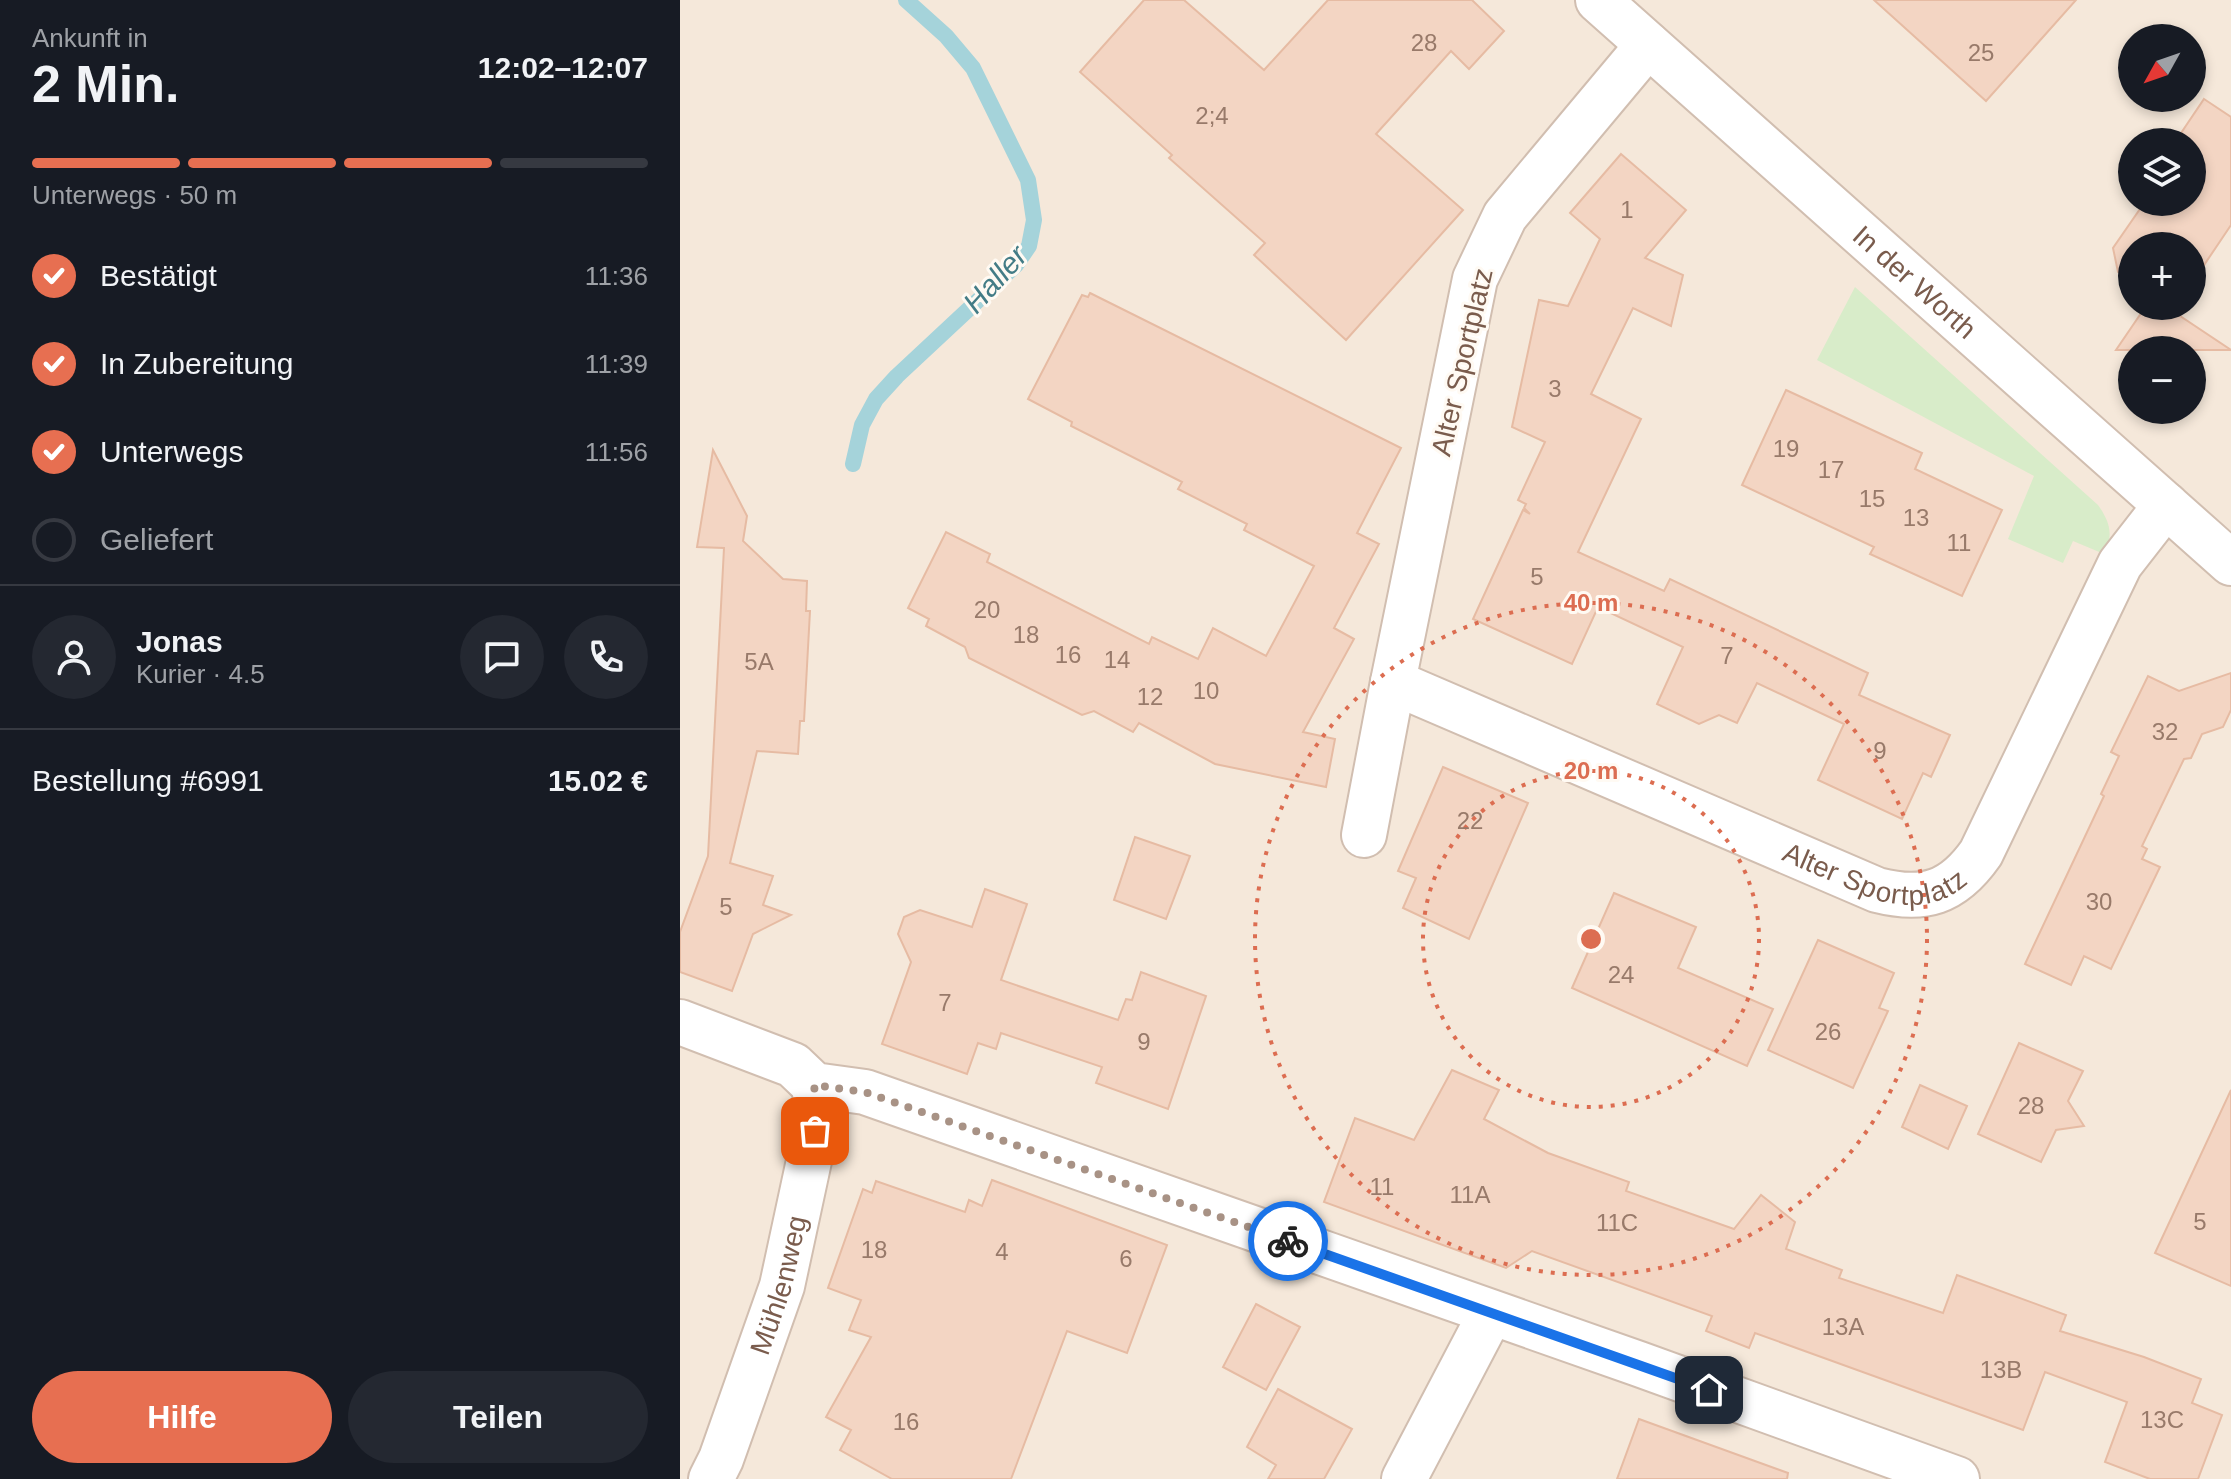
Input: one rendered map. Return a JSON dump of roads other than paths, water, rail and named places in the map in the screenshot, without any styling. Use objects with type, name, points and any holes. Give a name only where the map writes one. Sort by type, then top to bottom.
[{"type":"street","name":"In der Worth","points":[[1598,0],[2231,563]]},
{"type":"street","name":"Alter Sportplatz","points":[[1364,835],[1475,279],[1505,216],[1648,45]]},
{"type":"street","name":"Alter Sportplatz","points":[[1393,682],[1877,890],[1918,896],[1938,891],[1955,882],[1970,869],[1981,853],[2120,564],[2166,505]]},
{"type":"street","points":[[680,1022],[793,1065],[814,1085],[865,1092],[1957,1479]]},
{"type":"street","name":"Mühlenweg","points":[[711,1479],[721,1459],[782,1286],[818,1119],[814,1085]]},
{"type":"street","points":[[1404,1479],[1491,1313]]},
{"type":"waterway","name":"Haller","points":[[853,464],[862,425],[876,399],[1016,265],[1029,246],[1034,220],[1028,180],[973,68],[946,36],[906,0]]}]
